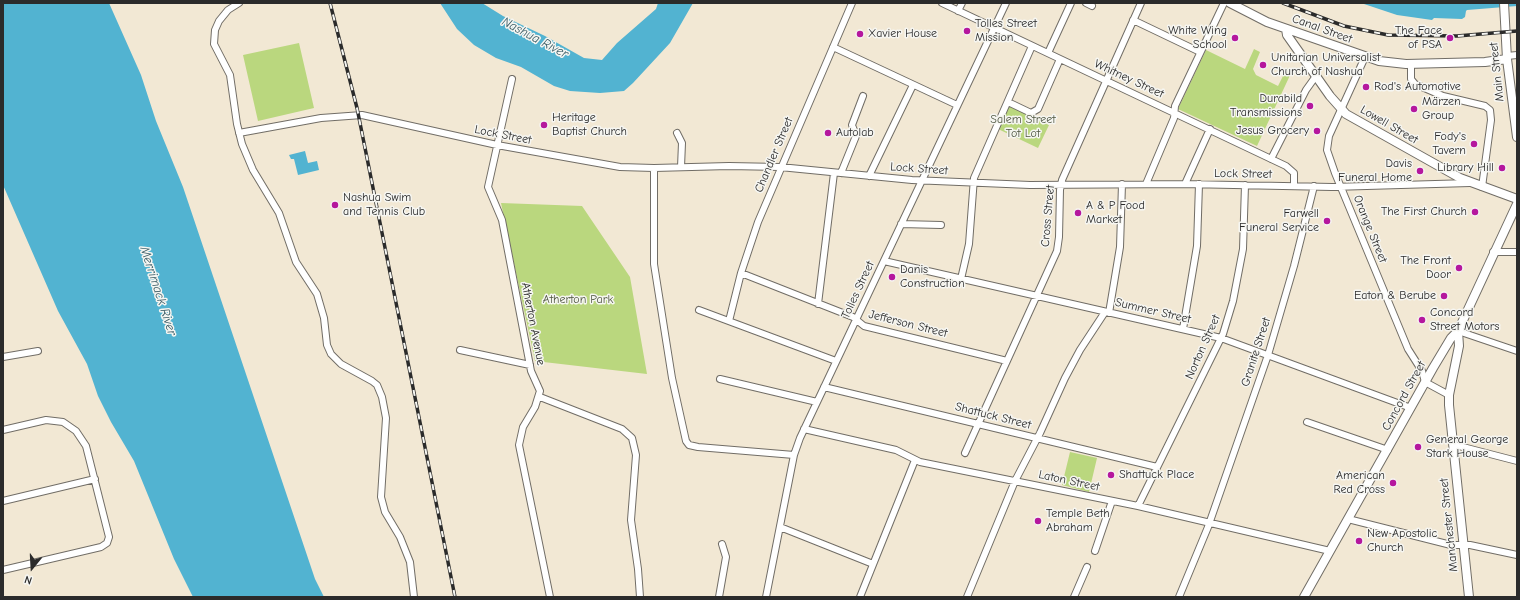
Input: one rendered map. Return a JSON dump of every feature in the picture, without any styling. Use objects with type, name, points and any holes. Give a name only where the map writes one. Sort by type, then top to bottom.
[{"type":"street","points":[[239,3],[223,15],[215,30],[214,44],[230,75],[239,133],[253,170],[279,213],[296,262],[314,288],[320,300],[326,325],[327,345],[331,354],[341,364],[377,385],[382,397],[386,424],[382,497],[385,512],[400,537],[410,562],[414,597]]},
{"type":"street","name":"Chandler Street","points":[[729,321],[750,243],[780,167],[852,3]]},
{"type":"street","name":"Whitney Street","points":[[942,3],[1272,159],[1292,170],[1294,185]]},
{"type":"street","points":[[958,11],[962,3]]},
{"type":"street","name":"Tolles Street","points":[[766,597],[794,455],[804,429],[1006,3]]},
{"type":"street","points":[[1048,54],[1071,3]]},
{"type":"street","name":"Cross Street","points":[[965,453],[1036,297],[1058,244],[1060,185],[1141,3]]},
{"type":"street","points":[[1146,184],[1174,118],[1174,106],[1224,3]]},
{"type":"street","name":"Canal Street","points":[[1233,4],[1286,29],[1365,57],[1388,63],[1411,64],[1485,62],[1507,57]]},
{"type":"street","name":"Main Street","points":[[1504,7],[1507,57],[1516,118],[1517,137]]},
{"type":"street","points":[[1133,20],[1200,52]]},
{"type":"street","name":"Lowell Street","points":[[1286,29],[1286,34],[1342,110],[1437,166],[1470,183],[1517,200]]},
{"type":"street","points":[[833,46],[957,105]]},
{"type":"street","points":[[961,279],[969,244],[972,183],[1032,46]]},
{"type":"street","points":[[1507,57],[1517,55]]},
{"type":"street","name":"Orange Street","points":[[1365,57],[1329,136],[1327,147],[1341,186],[1408,349],[1422,371],[1425,382]]},
{"type":"street","points":[[1008,102],[1032,113],[1038,109],[1060,59]]},
{"type":"street","points":[[1411,64],[1411,79],[1415,84],[1455,100],[1487,107],[1490,110],[1492,117],[1482,187]]},
{"type":"street","points":[[1272,159],[1308,87],[1316,76]]},
{"type":"street","name":"Atherton Avenue","points":[[512,79],[489,189],[502,220],[530,366],[539,387],[540,396]]},
{"type":"street","points":[[869,176],[914,85]]},
{"type":"street","points":[[818,304],[837,173],[856,136],[852,125],[863,96]]},
{"type":"street","name":"Lock Street","points":[[239,133],[321,118],[362,115],[497,145],[584,162],[620,167],[780,167],[922,181],[1060,185],[1199,184],[1341,186],[1470,183]]},
{"type":"street","points":[[1185,184],[1210,129]]},
{"type":"street","points":[[677,133],[682,143],[681,167]]},
{"type":"street","points":[[654,168],[654,264],[672,378],[684,434],[689,445],[794,455]]},
{"type":"street","points":[[967,597],[1015,481],[1074,361],[1107,312],[1120,247],[1122,184]]},
{"type":"street","points":[[1183,329],[1197,246],[1199,184]]},
{"type":"street","name":"Norton Street","points":[[1138,506],[1221,338],[1233,301],[1243,249],[1245,185]]},
{"type":"street","name":"Granite Street","points":[[1179,597],[1209,522],[1268,355],[1294,266],[1314,186]]},
{"type":"street","name":"Concord Street","points":[[1304,597],[1425,382],[1451,338],[1458,331],[1493,252],[1517,204]]},
{"type":"street","points":[[901,224],[941,225]]},
{"type":"street","points":[[1493,252],[1517,252]]},
{"type":"street","name":"Summer Street","points":[[884,261],[1036,297],[1221,338],[1411,408]]},
{"type":"street","name":"Jefferson Street","points":[[741,273],[856,320],[864,326],[1007,361]]},
{"type":"street","points":[[699,310],[836,361]]},
{"type":"street","points":[[1458,331],[1517,351]]},
{"type":"street","name":"Manchester Street","points":[[1458,331],[1459,346],[1449,395],[1452,446],[1469,597]]},
{"type":"street","points":[[460,350],[530,366]]},
{"type":"street","points":[[3,357],[38,351]]},
{"type":"street","points":[[720,379],[817,402]]},
{"type":"street","points":[[1425,382],[1449,395]]},
{"type":"street","name":"Shattuck Street","points":[[824,387],[1157,468]]},
{"type":"street","points":[[550,597],[519,445],[523,427],[540,396],[622,428],[632,438],[636,455],[631,520],[638,569],[640,597]]},
{"type":"street","points":[[3,430],[46,420],[63,422],[70,426],[82,438],[109,537],[107,543],[101,547],[3,570]]},
{"type":"street","points":[[1307,422],[1388,450]]},
{"type":"street","name":"Laton Street","points":[[804,429],[896,450],[915,460],[1138,506],[1330,551]]},
{"type":"street","points":[[1452,446],[1460,446],[1517,461]]},
{"type":"street","points":[[860,597],[915,460]]},
{"type":"street","points":[[3,501],[94,479]]},
{"type":"street","points":[[1095,551],[1112,501]]},
{"type":"street","points":[[1348,519],[1451,545],[1470,545],[1517,556]]},
{"type":"street","points":[[780,527],[873,564]]},
{"type":"street","points":[[719,597],[726,557],[722,544]]},
{"type":"street","points":[[1074,597],[1087,567]]},
{"type":"green space","points":[[299,43],[314,108],[258,121],[243,55]]},
{"type":"green space","points":[[1254,49],[1260,52],[1253,69],[1256,75],[1278,86],[1287,68],[1292,71],[1257,146],[1178,109],[1206,50],[1245,69]]},
{"type":"green space","name":"Salem Street Tot Lot","points":[[1009,106],[1049,125],[1038,148],[998,129]]},
{"type":"green space","name":"Atherton Park","points":[[501,203],[582,206],[630,277],[647,374],[535,361]]},
{"type":"green space","points":[[1070,452],[1097,458],[1089,492],[1062,485]]},
{"type":"water","name":"Merrimack River","points":[[3,3],[109,3],[141,75],[156,121],[183,187],[315,579],[324,597],[193,597],[174,559],[134,461],[111,422],[98,396],[87,364],[58,311],[3,185]]},
{"type":"water","name":"Nashua River","points":[[440,3],[482,3],[503,16],[545,36],[584,58],[602,60],[617,43],[656,9],[658,3],[693,3],[670,43],[633,83],[624,91],[600,93],[570,91],[554,86],[521,67],[496,58],[474,45],[457,29]]},
{"type":"water","points":[[1361,3],[1517,3],[1517,6],[1467,10],[1465,17],[1462,19],[1434,18],[1432,20],[1397,15]]},
{"type":"water","points":[[305,151],[308,163],[317,161],[319,170],[298,175],[294,159],[291,159],[289,155]]},
{"type":"railway","points":[[330,3],[357,108],[455,597]]},
{"type":"railway","points":[[1283,3],[1344,26],[1388,35],[1457,36],[1517,31]]},
{"type":"place","name":"Tolles Street Mission","points":[[967,31]]},
{"type":"place","name":"Xavier House","points":[[860,34]]},
{"type":"place","name":"White Wing School","points":[[1235,38]]},
{"type":"place","name":"The Face of PSA","points":[[1450,38]]},
{"type":"place","name":"Unitarian Universalist Church of Nashua","points":[[1263,65]]},
{"type":"place","name":"Rod's Automotive","points":[[1366,87]]},
{"type":"place","name":"Durabild Transmissions","points":[[1310,106]]},
{"type":"place","name":"Märzen Group","points":[[1414,109]]},
{"type":"place","name":"Heritage Baptist Church","points":[[544,125]]},
{"type":"place","name":"Jesus Grocery","points":[[1317,131]]},
{"type":"place","name":"Autolab","points":[[828,133]]},
{"type":"place","name":"Fody's Tavern","points":[[1474,144]]},
{"type":"place","name":"Library Hill","points":[[1502,168]]},
{"type":"place","name":"Davis Funeral Home","points":[[1420,171]]},
{"type":"place","name":"Nashua Swim and Tennis Club","points":[[335,205]]},
{"type":"place","name":"The First Church","points":[[1475,212]]},
{"type":"place","name":"A & P Food Market","points":[[1078,213]]},
{"type":"place","name":"Farwell Funeral Service","points":[[1327,221]]},
{"type":"place","name":"The Front Door","points":[[1459,268]]},
{"type":"place","name":"Danis Construction","points":[[892,277]]},
{"type":"place","name":"Eaton & Berube","points":[[1444,296]]},
{"type":"place","name":"Concord Street Motors","points":[[1422,320]]},
{"type":"place","name":"General George Stark House","points":[[1418,447]]},
{"type":"place","name":"Shattuck Place","points":[[1111,475]]},
{"type":"place","name":"American Red Cross","points":[[1393,483]]},
{"type":"place","name":"Temple Beth Abraham","points":[[1038,521]]},
{"type":"place","name":"New Apostolic Church","points":[[1359,541]]}]
